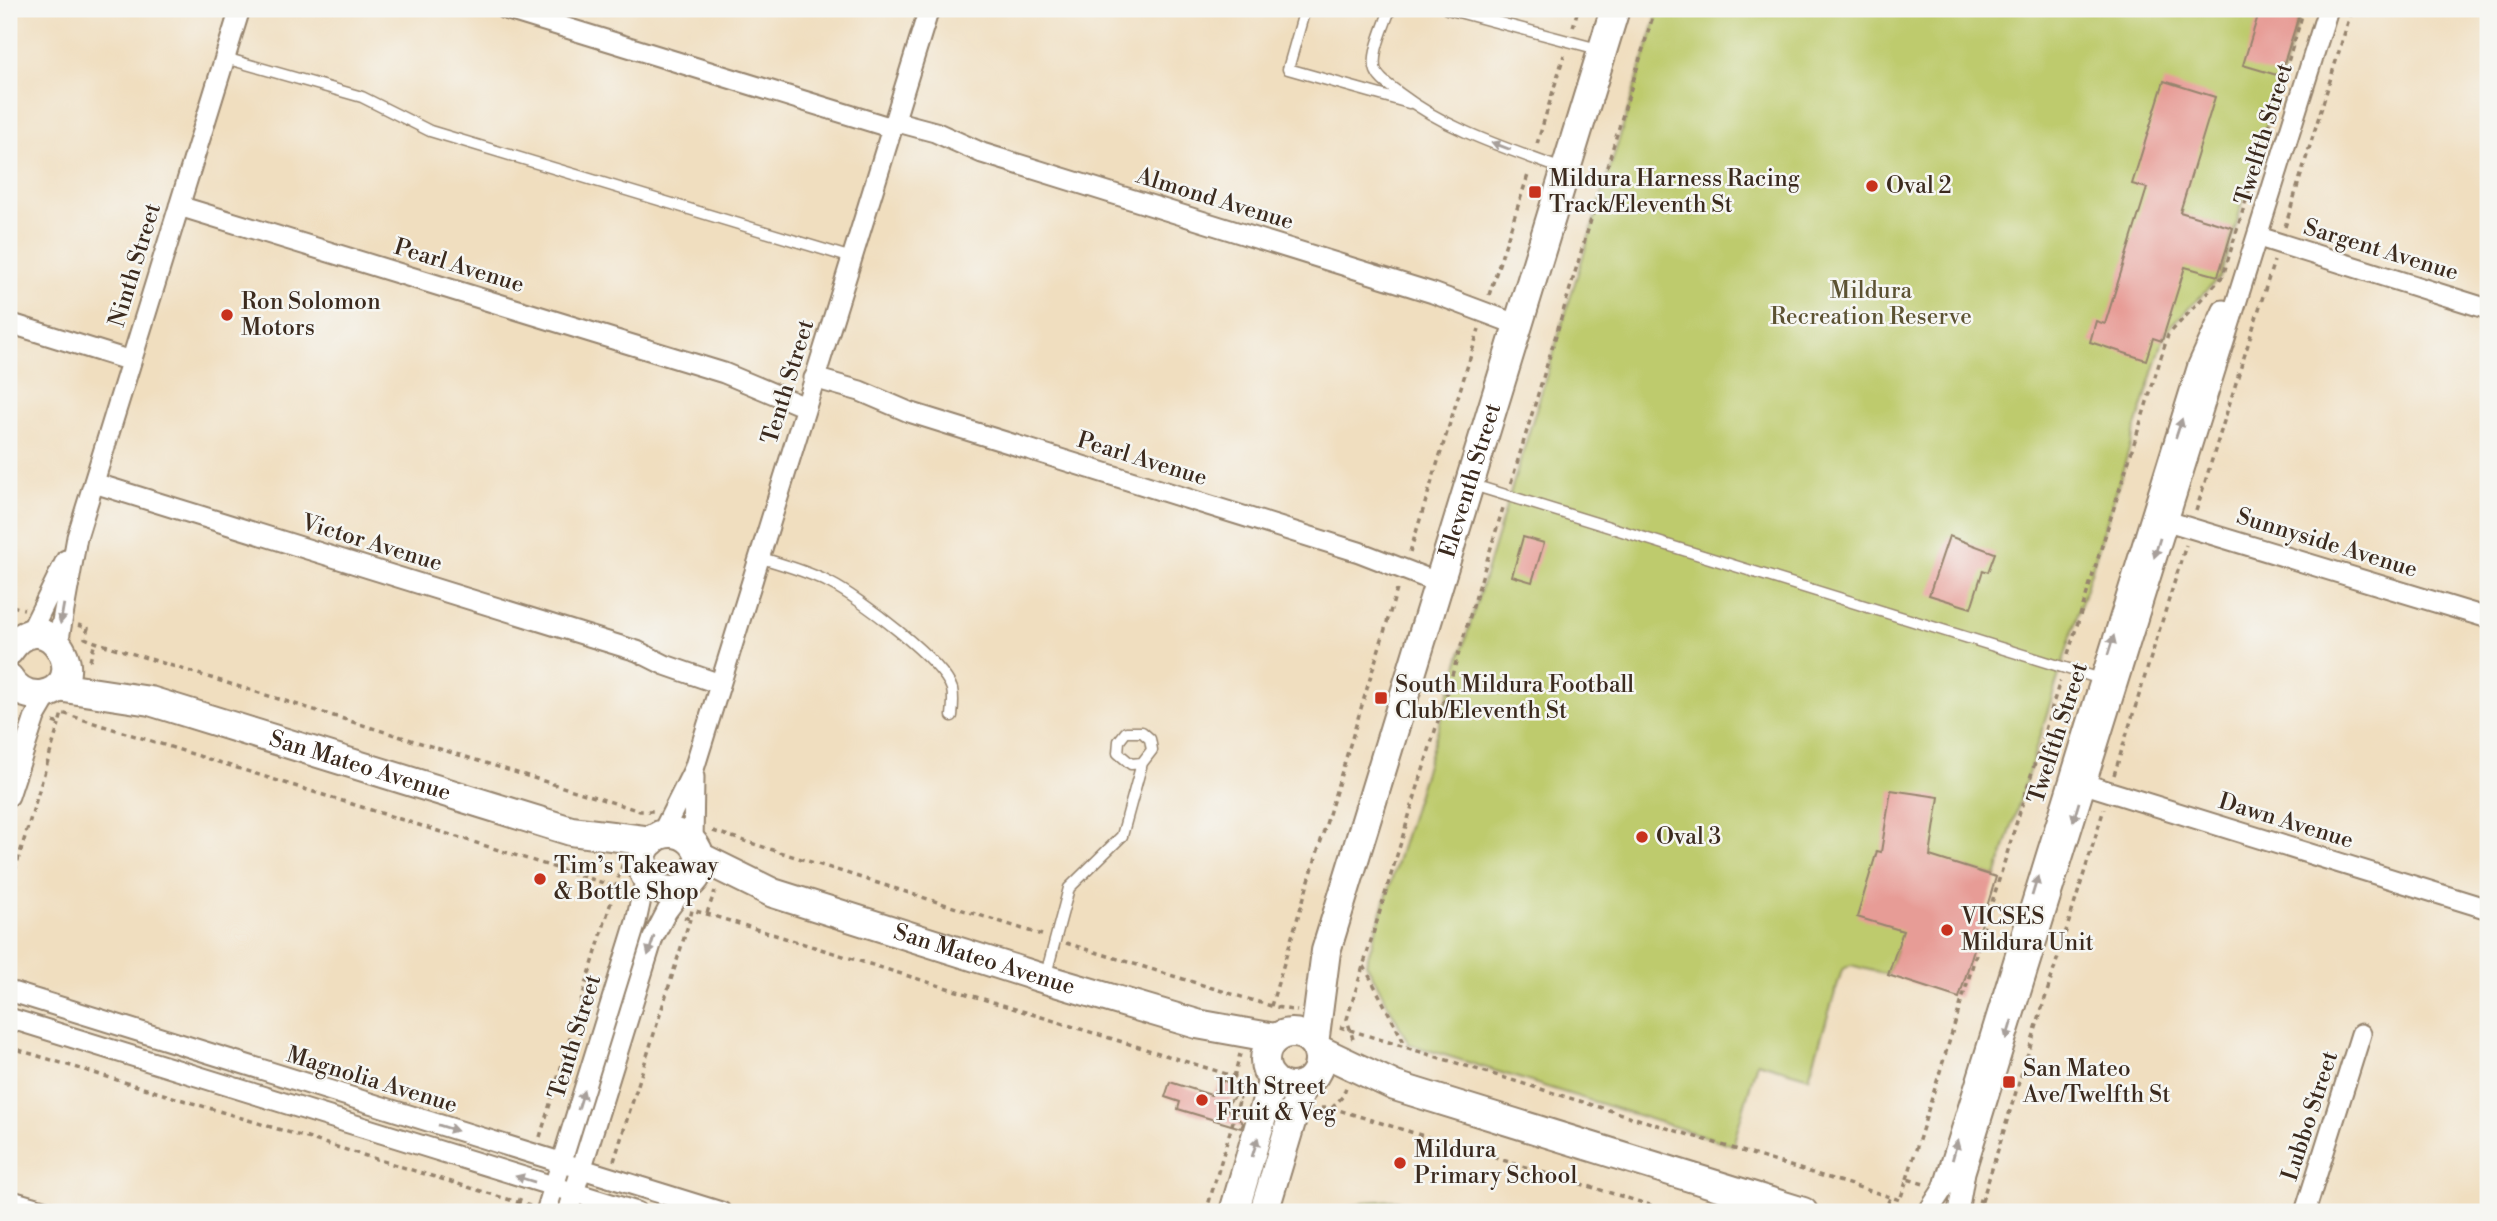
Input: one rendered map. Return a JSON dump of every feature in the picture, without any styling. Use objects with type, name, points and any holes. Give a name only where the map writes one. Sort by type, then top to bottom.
[{"type":"street","name":"Ninth Street","points":[[62,641],[77,537],[240,9]]},
{"type":"street","name":"Almond Avenue","points":[[505,9],[892,127],[935,132],[982,153],[1520,319]]},
{"type":"street","name":"Tenth Street","points":[[662,830],[694,769],[929,9]]},
{"type":"street","name":"Eleventh Street","points":[[1296,1028],[1326,951],[1615,9]]},
{"type":"street","name":"Twelfth Street","points":[[1928,1212],[1953,1198],[2158,518],[2208,340],[2247,274],[2328,9]]},
{"type":"street","name":"Pearl Avenue","points":[[179,206],[724,373],[909,412],[1441,576]]},
{"type":"street","name":"Sargent Avenue","points":[[2259,237],[2488,309]]},
{"type":"street","points":[[9,323],[131,361]]},
{"type":"street","name":"Victor Avenue","points":[[94,483],[637,651],[666,665],[722,677]]},
{"type":"street","name":"Twelfth Street","points":[[2077,781],[2101,678],[2158,518]]},
{"type":"street","name":"Sunnyside Avenue","points":[[2158,518],[2488,618]]},
{"type":"street","name":"Ninth Street","points":[[20,637],[77,537]]},
{"type":"street","name":"San Mateo Avenue","points":[[20,637],[50,637],[62,641],[150,701]]},
{"type":"street","points":[[9,796],[34,717],[66,669],[62,641]]},
{"type":"street","name":"San Mateo Avenue","points":[[10,688],[29,695],[53,690],[150,701],[571,831],[644,881]]},
{"type":"street","name":"Tenth Street","points":[[694,769],[695,840]]},
{"type":"street","name":"Dawn Avenue","points":[[2077,781],[2488,909]]},
{"type":"street","points":[[662,830],[695,840],[696,876],[688,886],[667,891],[644,881],[644,854],[662,830]]},
{"type":"street","name":"San Mateo Avenue","points":[[571,831],[662,830]]},
{"type":"street","name":"San Mateo Avenue","points":[[695,840],[773,893]]},
{"type":"street","name":"Tenth Street","points":[[546,1212],[644,881]]},
{"type":"street","name":"Tenth Street","points":[[571,1203],[653,938],[667,911],[688,886]]},
{"type":"street","name":"San Mateo Avenue","points":[[688,886],[773,893],[1197,1024],[1296,1028],[1395,1086],[1803,1212]]},
{"type":"street","name":"Magnolia Avenue","points":[[9,991],[582,1169],[608,1178],[662,1204],[719,1212]]},
{"type":"street","points":[[35,1000],[18,1021],[554,1188],[571,1203],[637,1212]]},
{"type":"street","points":[[82,1041],[89,1017]]},
{"type":"street","name":"San Mateo Avenue","points":[[1197,1024],[1261,1087],[1307,1082],[1395,1086]]},
{"type":"street","points":[[1234,1212],[1261,1087],[1266,1050],[1296,1028],[1319,1065],[1307,1082],[1294,1113],[1264,1212]]},
{"type":"street","name":"Lubbo Street","points":[[2305,1212],[2361,1034]]},
{"type":"street","points":[[135,1058],[144,1035]]},
{"type":"street","points":[[192,1077],[200,1052]]},
{"type":"street","points":[[247,1093],[254,1069]]},
{"type":"street","points":[[301,1110],[308,1086]]},
{"type":"street","points":[[360,1128],[367,1103]]},
{"type":"street","points":[[411,1144],[418,1119]]},
{"type":"street","points":[[468,1161],[476,1137]]},
{"type":"street","points":[[9,1200],[50,1212]]},
{"type":"lane","points":[[1305,9],[1288,69],[1415,105]]},
{"type":"lane","points":[[1390,9],[1375,60],[1376,71],[1383,81],[1453,128],[1565,170]]},
{"type":"lane","points":[[1447,9],[1602,50]]},
{"type":"lane","points":[[225,58],[362,97],[430,131],[852,258]]},
{"type":"lane","points":[[1469,484],[2101,678]]},
{"type":"lane","points":[[759,557],[833,584],[889,624],[933,663],[948,681],[952,690],[952,716]]},
{"type":"lane","points":[[1045,979],[1073,880],[1122,836],[1142,763]]},
{"type":"path","points":[[1296,1028],[1406,566],[1578,9]]},
{"type":"path","points":[[1350,1030],[1347,1019],[1363,964],[1655,9]]},
{"type":"path","points":[[695,840],[715,834],[1055,939],[1296,1028],[1350,1030],[1900,1200],[2168,335],[2223,276],[2304,9]]},
{"type":"path","points":[[1979,1212],[2352,9]]},
{"type":"path","points":[[9,615],[12,606],[20,637]]},
{"type":"path","points":[[62,641],[88,628],[85,638],[95,642],[640,811],[662,830]]},
{"type":"path","points":[[9,890],[62,713],[616,886],[644,881]]},
{"type":"path","points":[[34,717],[59,724]]},
{"type":"path","points":[[535,1155],[616,886]]},
{"type":"path","points":[[608,1178],[692,910],[1246,1080],[1261,1087],[1206,1212]]},
{"type":"path","points":[[667,911],[690,919]]},
{"type":"path","points":[[1363,964],[1406,1047]]},
{"type":"path","points":[[9,1047],[518,1203]]},
{"type":"path","points":[[1294,1113],[1318,1120],[1322,1105],[1672,1212]]},
{"type":"path","points":[[1907,1179],[1953,1198],[1982,1201]]},
{"type":"path","points":[[515,1212],[527,1180]]},
{"type":"path","points":[[1884,1212],[1890,1197]]},
{"type":"green space","name":"Mildura Recreation Reserve","points":[[1659,9],[2302,9],[2220,277],[2166,331],[1996,877],[1953,864],[1914,931],[1896,950],[1888,975],[1851,965],[1842,970],[1809,1077],[1757,1062],[1733,1145],[1409,1044],[1366,963]]},
{"type":"green space","points":[[1396,1200],[1430,1212],[1336,1212],[1364,1202]]},
{"type":"building","points":[[2260,9],[2301,9],[2280,76],[2243,65]]},
{"type":"building","points":[[2164,81],[2215,97],[2180,212],[2233,228],[2218,276],[2185,267],[2162,341],[2153,338],[2146,360],[2090,342],[2096,321],[2105,324],[2147,188],[2132,184]]},
{"type":"building","points":[[1949,536],[1995,553],[1988,572],[1983,570],[1971,608],[1929,595]]},
{"type":"building","points":[[1523,537],[1544,543],[1532,582],[1512,576]]},
{"type":"building","points":[[1891,790],[1939,797],[1930,856],[1996,877],[1959,998],[1888,975],[1903,931],[1857,917],[1877,851],[1881,852]]},
{"type":"building","name":"11th Street Fruit & Veg","points":[[1224,1080],[1238,1092],[1225,1107],[1243,1123],[1241,1128],[1178,1109],[1180,1102],[1165,1097],[1170,1082],[1211,1095]]},
{"type":"place","name":"Oval 2","points":[[1872,186]]},
{"type":"place","name":"Mildura Harness Racing Track/Eleventh St","points":[[1535,192]]},
{"type":"place","name":"Ron Solomon Motors","points":[[227,315]]},
{"type":"place","name":"South Mildura Football Club/Eleventh St","points":[[1381,698]]},
{"type":"place","name":"Oval 3","points":[[1642,837]]},
{"type":"place","name":"Tim’s Takeaway & Bottle Shop","points":[[540,879]]},
{"type":"place","name":"VICSES Mildura Unit","points":[[1947,930]]},
{"type":"place","name":"San Mateo Ave/Twelfth St","points":[[2009,1082]]},
{"type":"place","name":"11th Street Fruit & Veg","points":[[1202,1100]]},
{"type":"place","name":"Mildura Primary School","points":[[1400,1163]]}]
